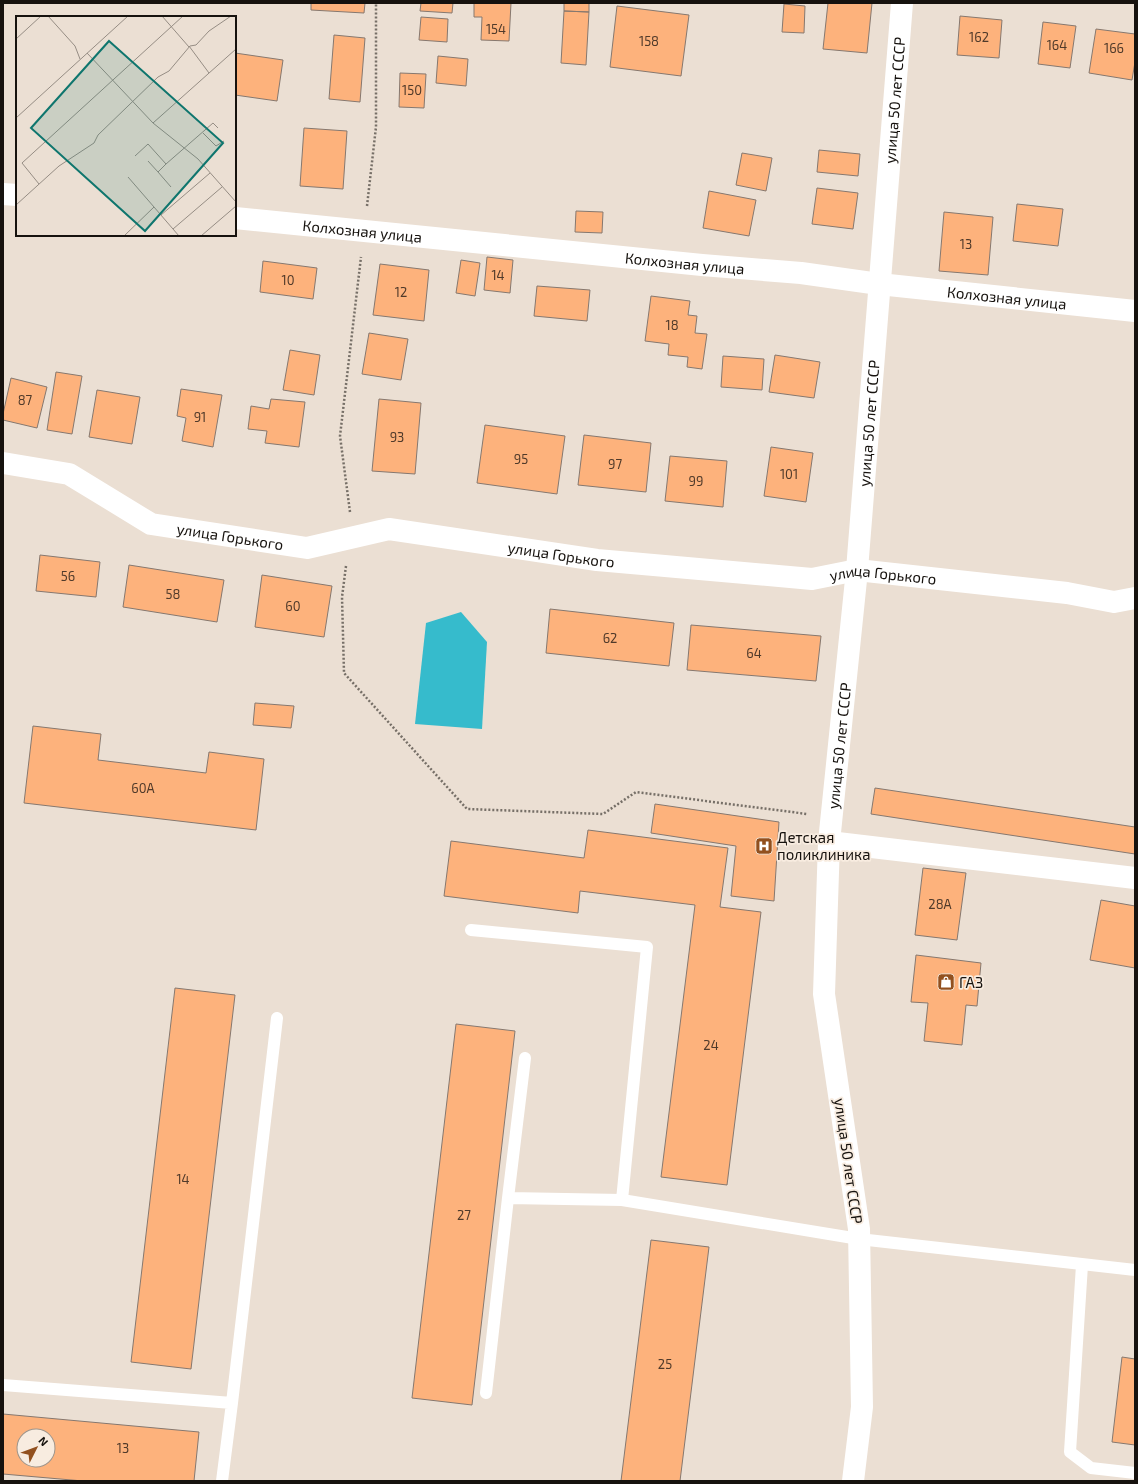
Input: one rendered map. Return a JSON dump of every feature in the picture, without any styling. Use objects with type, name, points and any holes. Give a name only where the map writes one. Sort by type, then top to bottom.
[{"type":"street","name":"улица 50 лет СССР","points":[[853,1481],[862,1407],[859,1229],[824,994],[829,842],[857,570],[902,3]]},
{"type":"street","points":[[3,194],[16,195]]},
{"type":"street","name":"Колхозная улица","points":[[236,218],[702,265],[801,273],[879,284],[1135,311]]},
{"type":"street","name":"улица Горького","points":[[3,463],[69,474],[151,524],[307,548],[389,529],[597,560],[812,579],[857,570],[1067,592],[1114,602],[1135,598]]},
{"type":"street","points":[[829,842],[1135,878]]},
{"type":"lane","points":[[471,930],[647,947],[622,1200]]},
{"type":"lane","points":[[222,1481],[277,1018]]},
{"type":"lane","points":[[486,1392],[525,1058]]},
{"type":"lane","points":[[508,1198],[622,1200],[859,1240],[1135,1270]]},
{"type":"lane","points":[[1082,1265],[1070,1452],[1091,1468],[1135,1473]]},
{"type":"lane","points":[[3,1385],[232,1403]]},
{"type":"water","points":[[461,612],[487,642],[482,729],[415,724],[426,623]]},
{"type":"building","points":[[311,3],[365,3],[364,13],[311,10]]},
{"type":"building","points":[[421,3],[453,3],[452,13],[420,11]]},
{"type":"building","points":[[474,3],[511,3],[509,41],[481,40],[482,17],[474,17]]},
{"type":"building","points":[[564,3],[589,3],[589,12],[564,11]]},
{"type":"building","points":[[828,3],[872,3],[867,53],[823,49]]},
{"type":"building","points":[[784,4],[805,6],[804,33],[782,32]]},
{"type":"building","points":[[617,6],[689,15],[681,76],[610,67]]},
{"type":"building","points":[[564,11],[589,12],[586,65],[561,63]]},
{"type":"building","points":[[960,16],[1002,20],[999,58],[957,55]]},
{"type":"building","points":[[421,17],[448,19],[447,42],[419,40]]},
{"type":"building","points":[[1043,22],[1076,26],[1070,68],[1038,64]]},
{"type":"building","points":[[1096,29],[1135,34],[1135,62],[1132,80],[1089,73]]},
{"type":"building","points":[[334,35],[365,38],[360,102],[329,99]]},
{"type":"building","points":[[236,53],[283,60],[277,101],[236,95]]},
{"type":"building","points":[[438,56],[468,59],[466,86],[436,83]]},
{"type":"building","points":[[400,73],[426,74],[424,108],[399,107]]},
{"type":"building","points":[[304,128],[347,131],[343,189],[300,186]]},
{"type":"building","points":[[819,150],[860,154],[858,176],[817,172]]},
{"type":"building","points":[[742,153],[772,158],[766,191],[736,185]]},
{"type":"building","points":[[817,188],[858,193],[853,229],[812,224]]},
{"type":"building","points":[[709,191],[756,200],[749,236],[703,228]]},
{"type":"building","points":[[1017,204],[1063,209],[1058,246],[1013,241]]},
{"type":"building","points":[[576,211],[603,212],[602,233],[575,232]]},
{"type":"building","points":[[944,212],[993,217],[988,275],[939,271]]},
{"type":"building","points":[[487,257],[513,260],[510,293],[484,290]]},
{"type":"building","points":[[461,260],[480,263],[475,296],[456,293]]},
{"type":"building","points":[[263,261],[317,268],[313,299],[260,292]]},
{"type":"building","points":[[380,264],[429,270],[424,321],[373,315]]},
{"type":"building","points":[[537,286],[590,290],[587,321],[534,316]]},
{"type":"building","points":[[651,296],[690,301],[688,315],[697,316],[695,333],[707,334],[702,369],[687,367],[688,357],[668,355],[669,344],[645,341]]},
{"type":"building","points":[[369,333],[408,339],[401,380],[362,374]]},
{"type":"building","points":[[290,350],[320,355],[314,395],[283,390]]},
{"type":"building","points":[[775,355],[820,362],[814,398],[769,392]]},
{"type":"building","points":[[723,356],[764,359],[762,390],[721,387]]},
{"type":"building","points":[[56,372],[82,376],[72,434],[47,430]]},
{"type":"building","points":[[11,378],[47,387],[37,428],[3,420]]},
{"type":"building","points":[[181,389],[222,395],[213,447],[182,441],[186,418],[177,416]]},
{"type":"building","points":[[97,390],[140,397],[132,444],[89,437]]},
{"type":"building","points":[[271,399],[305,402],[299,447],[265,443],[267,431],[248,429],[251,406],[269,409]]},
{"type":"building","points":[[379,399],[421,403],[415,474],[372,471]]},
{"type":"building","points":[[485,425],[565,436],[557,494],[477,483]]},
{"type":"building","points":[[584,435],[651,443],[646,492],[578,485]]},
{"type":"building","points":[[771,447],[813,453],[806,502],[764,496]]},
{"type":"building","points":[[670,456],[727,461],[723,507],[665,501]]},
{"type":"building","points":[[40,555],[100,562],[96,597],[36,591]]},
{"type":"building","points":[[129,565],[224,580],[217,622],[123,607]]},
{"type":"building","points":[[262,575],[332,586],[324,637],[255,627]]},
{"type":"building","points":[[550,609],[674,623],[669,666],[546,653]]},
{"type":"building","points":[[691,625],[821,636],[816,681],[687,670]]},
{"type":"building","points":[[255,703],[294,706],[291,728],[253,725]]},
{"type":"building","points":[[33,726],[101,734],[98,760],[206,773],[209,752],[264,759],[256,830],[24,803]]},
{"type":"building","points":[[875,788],[1135,827],[1135,854],[871,814]]},
{"type":"building","points":[[655,804],[779,822],[774,901],[731,896],[736,846],[651,833]]},
{"type":"building","points":[[588,830],[728,848],[720,907],[761,912],[727,1185],[661,1177],[695,905],[580,891],[578,913],[444,896],[451,841],[584,858]]},
{"type":"building","points":[[923,868],[966,873],[957,940],[915,935]]},
{"type":"building","points":[[1101,900],[1135,906],[1135,968],[1090,960]]},
{"type":"building","name":"ГАЗ","points":[[916,955],[981,963],[977,1006],[966,1005],[962,1045],[924,1041],[928,1003],[911,1002]]},
{"type":"building","points":[[175,988],[235,995],[191,1369],[131,1362]]},
{"type":"building","points":[[456,1024],[515,1031],[472,1405],[412,1398]]},
{"type":"building","points":[[651,1240],[709,1247],[680,1481],[621,1481]]},
{"type":"building","points":[[1122,1357],[1135,1359],[1135,1445],[1112,1442]]},
{"type":"building","points":[[3,1414],[199,1432],[194,1481],[83,1481],[3,1474]]},
{"type":"place","name":"Детская поликлиника","points":[[764,846]]},
{"type":"place","name":"ГАЗ","points":[[946,982]]}]
